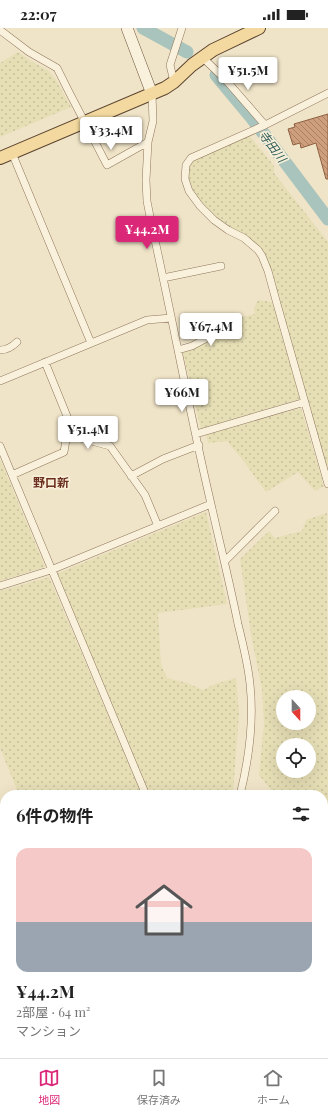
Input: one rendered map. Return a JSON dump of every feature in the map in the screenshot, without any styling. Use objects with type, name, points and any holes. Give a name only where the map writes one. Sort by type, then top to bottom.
[{"type":"main road","points":[[0,158],[165,88],[174,82],[192,65],[213,50],[259,28]]},
{"type":"street","points":[[127,28],[152,94],[152,120],[148,142],[146,180],[150,222],[199,446],[210,504],[225,561],[250,684],[250,741],[241,790]]},
{"type":"street","points":[[174,82],[170,65],[182,28]]},
{"type":"street","points":[[0,30],[29,52],[57,68],[107,165],[148,142]]},
{"type":"street","points":[[203,58],[225,79],[265,126]]},
{"type":"street","points":[[328,93],[265,126],[191,158],[186,165],[186,179],[189,191],[200,206],[214,220],[228,230],[244,238],[258,250],[262,256],[268,271],[326,471],[328,484]]},
{"type":"street","points":[[12,153],[91,343]]},
{"type":"street","points":[[163,278],[221,266]]},
{"type":"street","points":[[0,381],[147,320],[171,318]]},
{"type":"street","points":[[178,350],[192,346],[218,332],[230,320]]},
{"type":"street","points":[[0,350],[12,347],[17,342]]},
{"type":"street","points":[[45,362],[73,431],[80,438],[110,446],[145,495],[158,526]]},
{"type":"street","points":[[196,434],[305,402]]},
{"type":"street","points":[[12,475],[64,452],[66,440],[76,434]]},
{"type":"street","points":[[0,446],[144,790]]},
{"type":"street","points":[[132,476],[163,459],[199,446]]},
{"type":"street","points":[[0,586],[51,570],[210,504]]},
{"type":"street","points":[[225,561],[275,511]]},
{"type":"shaded area","points":[[18,52],[49,71],[56,80],[71,107],[0,137],[0,63]]},
{"type":"shaded area","points":[[250,136],[274,166],[274,173],[328,242],[328,465],[326,466],[272,275],[243,234],[219,221],[204,207],[194,192],[189,180],[188,167],[194,159]]},
{"type":"shaded area","points":[[258,300],[272,302],[300,399],[201,429],[183,353],[220,337],[236,318],[255,314],[254,308]]},
{"type":"shaded area","points":[[301,408],[324,486],[315,491],[298,472],[266,492],[227,441],[208,443],[206,435]]},
{"type":"shaded area","points":[[0,459],[45,567],[0,581]]},
{"type":"shaded area","points":[[206,512],[227,604],[158,613],[161,664],[167,678],[187,683],[203,690],[215,684],[236,678],[239,714],[233,790],[146,790],[56,574]]},
{"type":"shaded area","points":[[327,513],[328,790],[271,790],[259,775],[264,723],[262,689],[252,640],[240,559],[269,531],[275,538],[302,531],[306,520]]},
{"type":"shaded area","points":[[49,577],[140,790],[17,790],[0,748],[0,591]]},
{"type":"building","points":[[328,114],[328,179],[326,179],[316,143],[301,148],[300,143],[293,145],[288,129],[295,127],[294,124]]},
{"type":"waterway","name":"寺田川","points":[[143,28],[187,52]]},
{"type":"waterway","name":"寺田川","points":[[216,75],[251,117],[328,219]]},
{"type":"district","name":"野口新","points":[[51,482]]}]
